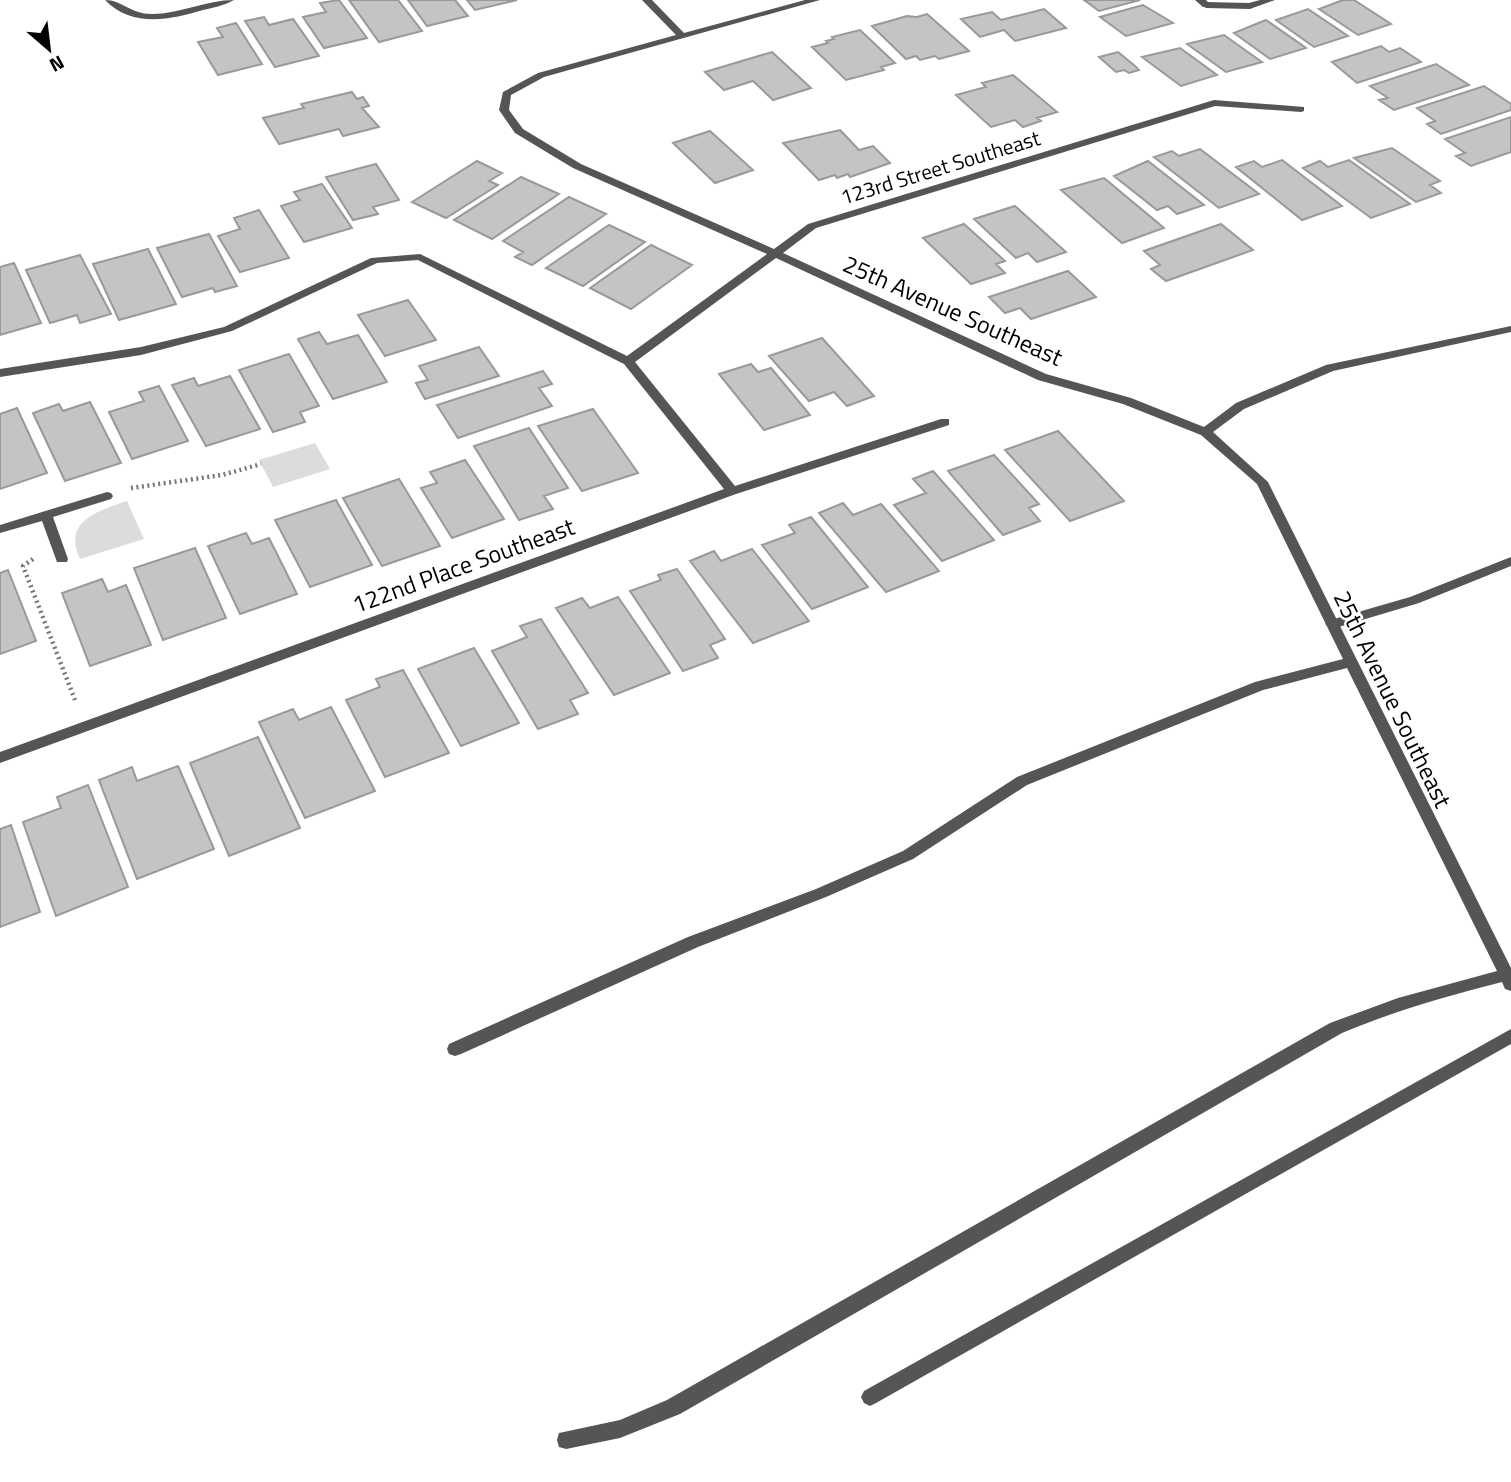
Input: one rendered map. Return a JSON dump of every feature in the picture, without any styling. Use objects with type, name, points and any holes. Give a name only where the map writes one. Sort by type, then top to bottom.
[{"type":"street","points":[[110,0],[130,16],[164,16],[229,0]]},
{"type":"street","points":[[647,0],[682,36],[815,0]]},
{"type":"street","points":[[1203,2],[1251,6],[1270,0]]},
{"type":"street","name":"25th Avenue Southeast","points":[[682,36],[541,75],[506,94],[503,110],[519,131],[578,166],[777,254],[1042,377],[1127,401],[1205,432],[1262,482],[1509,979]]},
{"type":"street","name":"123rd Street Southeast","points":[[628,361],[813,226],[1214,103],[1301,109]]},
{"type":"street","points":[[0,373],[141,351],[228,329],[375,260],[420,257],[628,361],[732,491]]},
{"type":"street","points":[[1205,432],[1241,406],[1329,368],[1511,329]]},
{"type":"street","name":"122nd Place Southeast","points":[[0,758],[732,491],[945,422]]},
{"type":"street","points":[[0,528],[107,496]]},
{"type":"street","points":[[46,515],[60,553]]},
{"type":"street","points":[[1332,624],[1414,600],[1511,561]]},
{"type":"street","points":[[456,1049],[693,942],[821,893],[908,855],[1022,781],[1260,686],[1351,662]]},
{"type":"street","points":[[566,1440],[620,1429],[673,1407],[1336,1028],[1379,1009],[1430,993],[1509,979]]},
{"type":"street","points":[[870,1397],[1511,1036]]},
{"type":"path","points":[[107,496],[131,488],[222,475],[261,464]]},
{"type":"path","points":[[60,553],[41,553],[23,566],[86,726]]},
{"type":"shaded area","points":[[315,443],[330,469],[273,487],[259,460]]},
{"type":"shaded area","points":[[127,501],[144,539],[80,559],[76,546],[79,527],[95,514]]},
{"type":"building","points":[[339,0],[367,38],[324,48],[303,17],[326,12],[320,3]]},
{"type":"building","points":[[349,0],[398,0],[422,31],[379,42]]},
{"type":"building","points":[[408,0],[455,0],[468,16],[427,26]]},
{"type":"building","points":[[467,0],[517,0],[475,10]]},
{"type":"building","points":[[1084,0],[1140,0],[1099,11]]},
{"type":"building","points":[[1343,0],[1354,0],[1391,24],[1358,35],[1319,9]]},
{"type":"building","points":[[1143,5],[1173,23],[1126,36],[1100,17]]},
{"type":"building","points":[[1044,9],[1066,28],[1015,41],[1004,30],[980,37],[961,19],[992,12],[1001,20]]},
{"type":"building","points":[[1308,9],[1348,36],[1314,47],[1276,20]]},
{"type":"building","points":[[927,14],[969,51],[939,59],[935,56],[920,60],[916,56],[906,59],[872,26],[907,16]]},
{"type":"building","points":[[264,17],[269,25],[293,19],[319,56],[275,67],[245,21]]},
{"type":"building","points":[[1266,20],[1306,48],[1270,59],[1234,33]]},
{"type":"building","points":[[236,23],[262,64],[218,75],[198,42],[223,37],[217,28]]},
{"type":"building","points":[[860,30],[895,63],[881,67],[884,70],[846,80],[812,47],[828,43],[826,41],[834,39],[832,37]]},
{"type":"building","points":[[1224,35],[1262,62],[1226,72],[1187,44]]},
{"type":"building","points":[[1381,46],[1389,52],[1400,48],[1421,62],[1357,83],[1332,62]]},
{"type":"building","points":[[1180,48],[1217,75],[1181,86],[1142,57]]},
{"type":"building","points":[[772,52],[811,88],[773,100],[753,81],[724,90],[705,72]]},
{"type":"building","points":[[1118,52],[1139,70],[1129,73],[1124,70],[1116,72],[1099,57]]},
{"type":"building","points":[[1436,64],[1469,85],[1394,110],[1379,100],[1388,98],[1370,86]]},
{"type":"building","points":[[1013,75],[1057,112],[1037,118],[1041,121],[1023,127],[1015,120],[991,127],[956,95],[986,87],[982,83]]},
{"type":"building","points":[[1484,86],[1511,104],[1511,110],[1441,134],[1427,124],[1435,121],[1417,108]]},
{"type":"building","points":[[352,92],[357,99],[363,97],[369,106],[362,108],[379,127],[343,136],[339,129],[279,144],[263,118],[304,108],[301,104]]},
{"type":"building","points":[[1511,117],[1511,152],[1471,166],[1456,156],[1465,153],[1445,139]]},
{"type":"building","points":[[840,130],[859,150],[873,146],[890,163],[850,177],[848,174],[837,178],[835,175],[819,180],[783,143]]},
{"type":"building","points":[[710,131],[753,170],[715,183],[673,143]]},
{"type":"building","points":[[1392,148],[1440,181],[1430,185],[1441,193],[1416,202],[1354,158]]},
{"type":"building","points":[[1200,149],[1259,194],[1219,208],[1154,157],[1172,151],[1179,156]]},
{"type":"building","points":[[1282,160],[1342,206],[1302,220],[1236,167],[1254,161],[1262,167]]},
{"type":"building","points":[[1349,160],[1410,204],[1371,218],[1303,168],[1320,161],[1328,167]]},
{"type":"building","points":[[477,161],[502,173],[489,181],[498,185],[446,218],[412,202]]},
{"type":"building","points":[[1148,161],[1204,205],[1177,214],[1168,206],[1157,210],[1114,176]]},
{"type":"building","points":[[376,164],[399,200],[373,207],[378,214],[353,220],[326,177]]},
{"type":"building","points":[[521,177],[559,194],[492,239],[454,220]]},
{"type":"building","points":[[1104,178],[1164,228],[1122,243],[1061,190]]},
{"type":"building","points":[[322,184],[352,228],[304,242],[281,206],[300,200],[294,192]]},
{"type":"building","points":[[569,197],[606,214],[532,265],[515,257],[523,252],[503,241]]},
{"type":"building","points":[[1015,206],[1066,252],[1037,262],[1028,253],[1016,258],[974,219]]},
{"type":"building","points":[[259,210],[289,258],[240,272],[218,236],[240,229],[234,218]]},
{"type":"building","points":[[964,224],[1005,261],[996,264],[1005,273],[971,284],[923,238]]},
{"type":"building","points":[[1221,224],[1253,250],[1166,281],[1151,269],[1160,265],[1144,251]]},
{"type":"building","points":[[609,225],[645,242],[583,286],[546,268]]},
{"type":"building","points":[[209,234],[237,286],[215,292],[213,288],[182,297],[157,248]]},
{"type":"building","points":[[651,245],[692,265],[631,309],[590,288]]},
{"type":"building","points":[[148,249],[176,304],[119,320],[93,264]]},
{"type":"building","points":[[80,255],[111,314],[80,323],[77,315],[50,323],[26,270]]},
{"type":"building","points":[[14,263],[41,323],[0,335],[0,267]]},
{"type":"building","points":[[1068,271],[1096,297],[1031,319],[1020,308],[1005,313],[989,297]]},
{"type":"building","points":[[408,300],[436,340],[385,356],[358,315]]},
{"type":"building","points":[[319,332],[327,344],[358,335],[387,382],[333,399],[298,339]]},
{"type":"building","points":[[822,338],[874,396],[847,406],[834,392],[809,401],[769,356]]},
{"type":"building","points":[[479,347],[499,376],[425,399],[416,383],[428,380],[419,366]]},
{"type":"building","points":[[289,354],[319,406],[300,412],[305,422],[273,432],[239,370]]},
{"type":"building","points":[[751,364],[758,372],[771,368],[810,415],[764,430],[719,374]]},
{"type":"building","points":[[543,371],[552,384],[539,388],[552,406],[458,438],[437,405]]},
{"type":"building","points":[[230,376],[260,429],[206,446],[172,385],[194,378],[198,386]]},
{"type":"building","points":[[159,386],[188,441],[132,459],[109,412],[144,401],[139,392]]},
{"type":"building","points":[[90,402],[121,463],[65,481],[33,413],[59,404],[63,411]]},
{"type":"building","points":[[17,408],[47,473],[0,489],[0,414]]},
{"type":"building","points":[[593,409],[638,473],[582,491],[538,426]]},
{"type":"building","points":[[529,428],[568,488],[544,496],[553,509],[519,520],[474,446]]},
{"type":"building","points":[[1058,431],[1124,501],[1070,521],[1005,450]]},
{"type":"building","points":[[994,455],[1039,504],[1029,508],[1040,521],[1003,535],[948,471]]},
{"type":"building","points":[[465,460],[504,519],[452,538],[421,488],[437,483],[430,472]]},
{"type":"building","points":[[933,471],[994,540],[942,561],[894,505],[926,493],[913,479]]},
{"type":"building","points":[[399,479],[440,546],[382,566],[343,498]]},
{"type":"building","points":[[336,500],[372,565],[310,587],[275,520]]},
{"type":"building","points":[[843,503],[853,515],[881,504],[939,571],[886,592],[819,513]]},
{"type":"building","points":[[811,517],[868,587],[812,609],[762,545],[795,533],[789,525]]},
{"type":"building","points":[[246,533],[252,544],[269,538],[297,594],[240,614],[208,546]]},
{"type":"building","points":[[195,548],[226,618],[163,640],[134,568]]},
{"type":"building","points":[[752,549],[809,621],[753,643],[690,561],[714,551],[721,561]]},
{"type":"building","points":[[677,569],[725,639],[710,645],[718,658],[683,671],[630,591],[661,580],[658,575]]},
{"type":"building","points":[[8,570],[36,641],[0,654],[0,573]]},
{"type":"building","points":[[102,579],[108,592],[126,585],[151,645],[90,666],[62,593]]},
{"type":"building","points":[[618,597],[670,673],[614,695],[556,608],[582,598],[590,608]]},
{"type":"building","points":[[541,619],[588,693],[570,700],[578,714],[538,729],[492,651],[527,637],[520,626]]},
{"type":"building","points":[[474,648],[519,723],[461,746],[418,669]]},
{"type":"building","points":[[403,670],[449,753],[385,777],[346,700],[380,687],[376,679]]},
{"type":"building","points":[[331,707],[375,791],[305,818],[259,722],[293,709],[299,720]]},
{"type":"building","points":[[258,737],[300,828],[229,856],[190,763]]},
{"type":"building","points":[[178,766],[214,849],[137,879],[99,780],[132,767],[137,781]]},
{"type":"building","points":[[88,785],[128,887],[56,916],[23,822],[61,808],[57,797]]},
{"type":"building","points":[[11,825],[40,912],[0,927],[0,829]]}]
